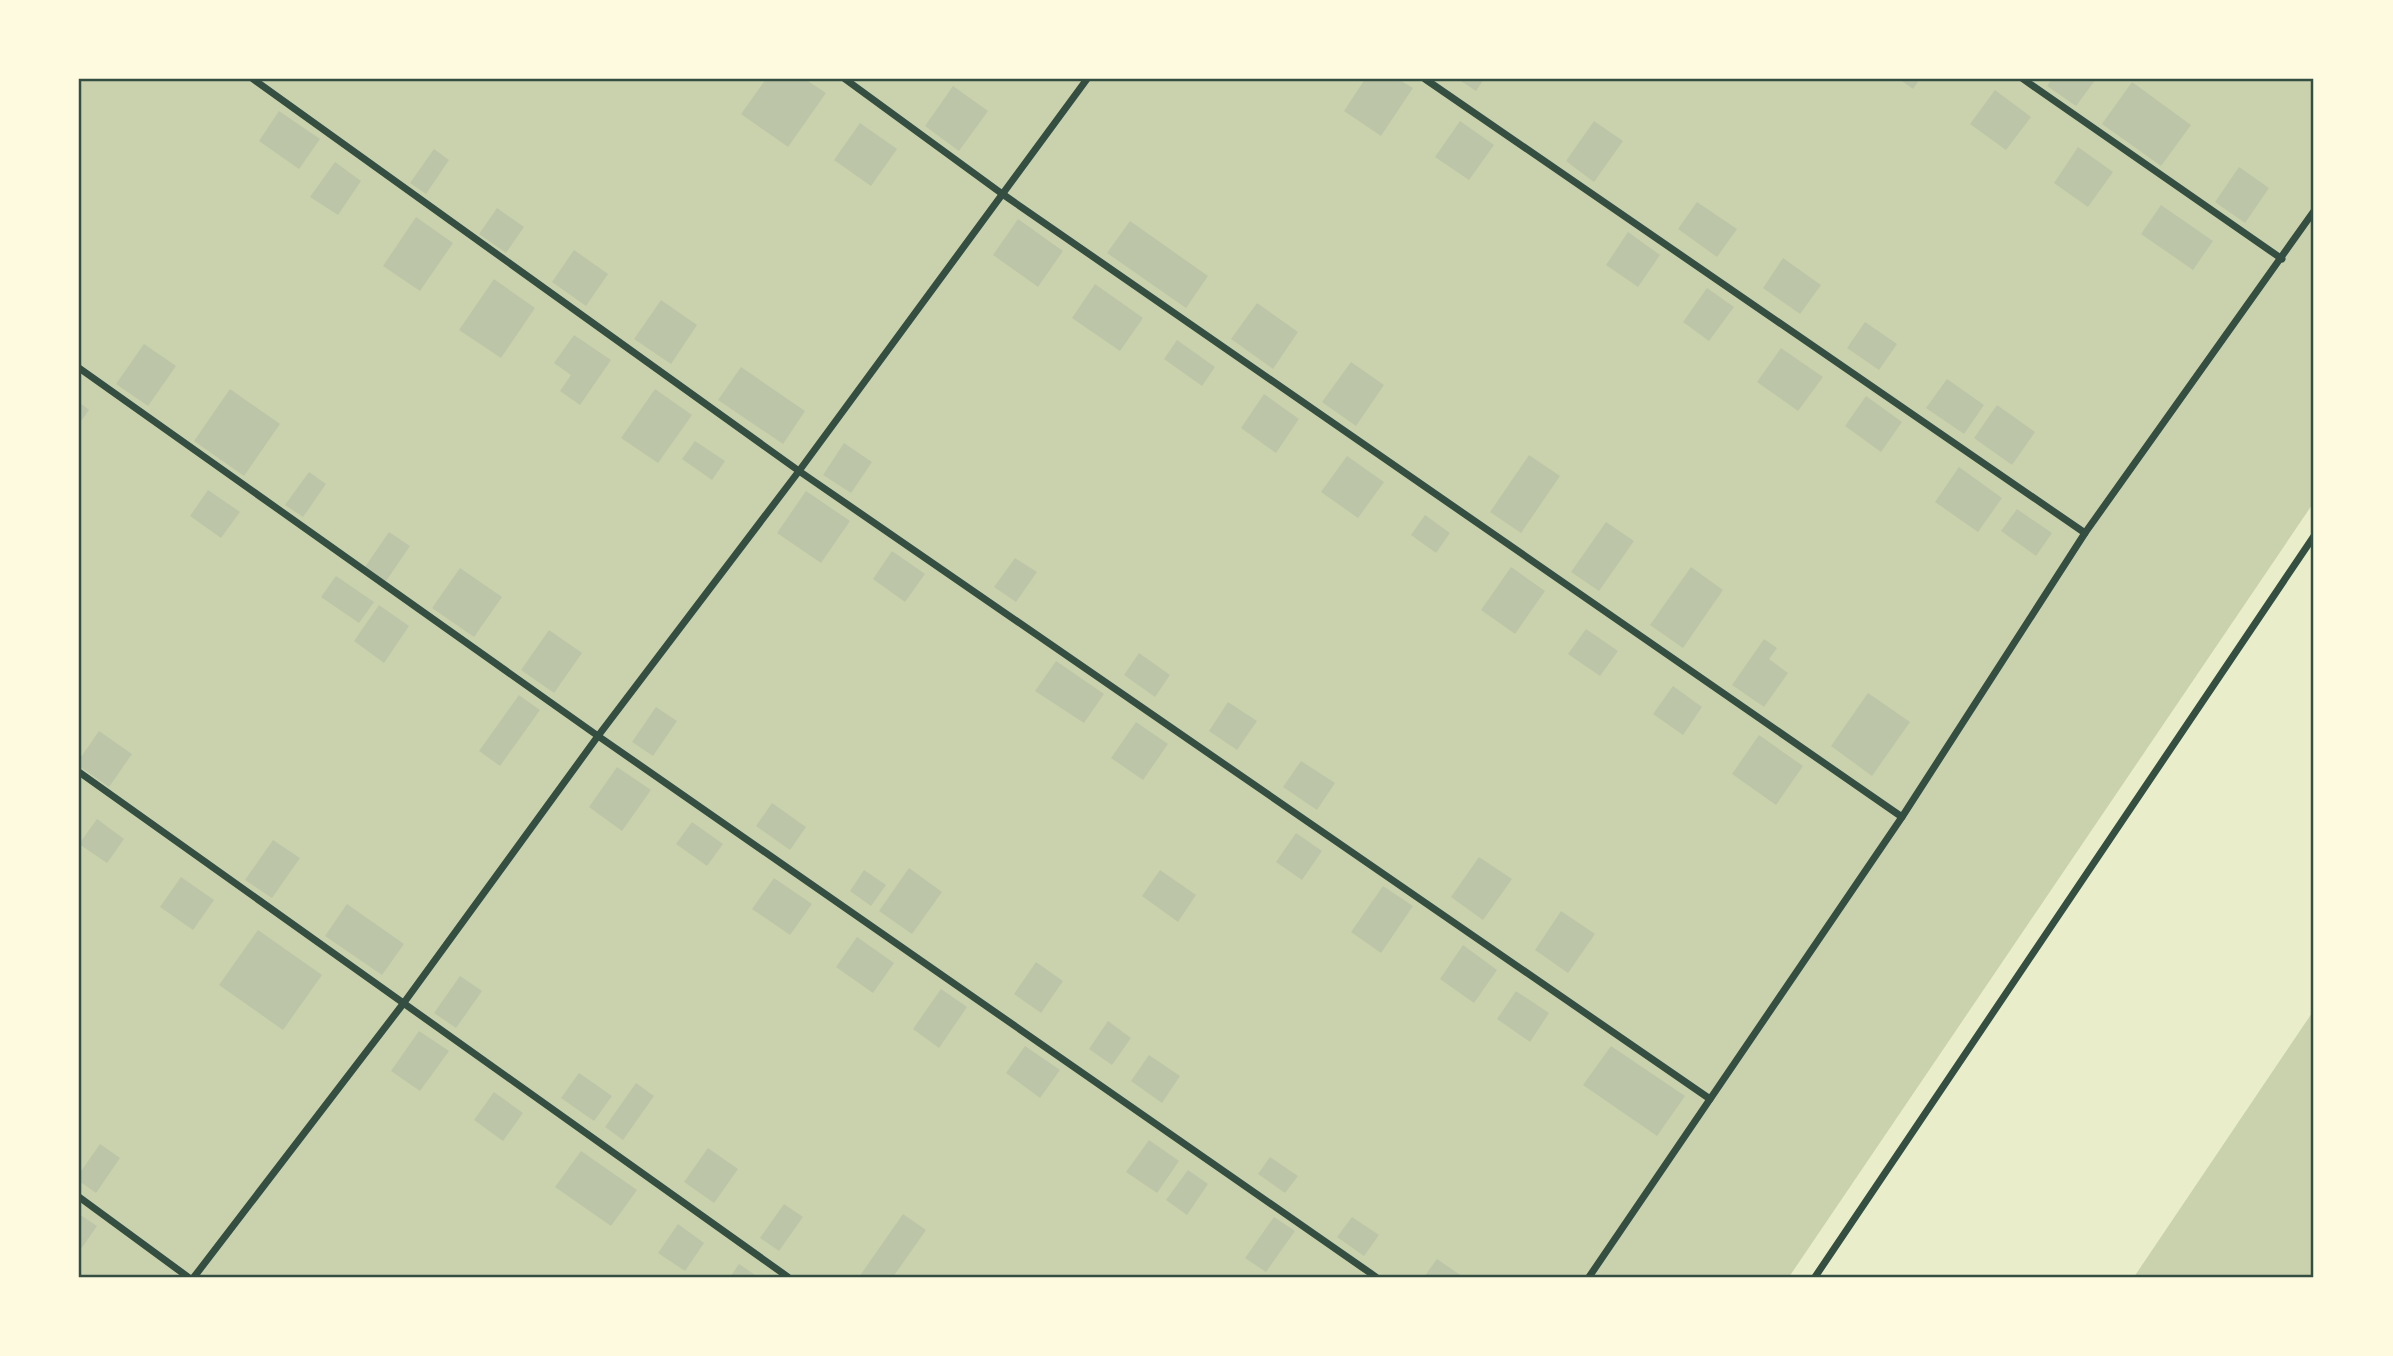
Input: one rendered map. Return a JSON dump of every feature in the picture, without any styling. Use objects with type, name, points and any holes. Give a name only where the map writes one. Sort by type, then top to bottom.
[{"type":"street","points":[[253,79],[799,471],[1710,1099]]},
{"type":"street","points":[[845,79],[1001,193],[1902,817]]},
{"type":"street","points":[[194,1277],[403,1004],[598,736],[799,471],[1087,79]]},
{"type":"street","points":[[1425,79],[2085,533]]},
{"type":"street","points":[[2023,79],[2282,259]]},
{"type":"street","points":[[1589,1277],[1902,817],[2085,533],[2314,211]]},
{"type":"street","points":[[79,368],[598,736],[1376,1277]]},
{"type":"street","points":[[1815,1277],[2314,536]]},
{"type":"street","points":[[79,772],[788,1277]]},
{"type":"street","points":[[79,1197],[188,1277]]},
{"type":"green space","points":[[79,79],[2314,79],[2314,502],[1789,1277],[79,1277]]},
{"type":"green space","points":[[2314,1010],[2314,1277],[2134,1277]]},
{"type":"building","points":[[766,79],[805,79],[826,93],[788,147],[741,114]]},
{"type":"building","points":[[1365,79],[1398,79],[1413,88],[1381,136],[1344,111]]},
{"type":"building","points":[[1458,79],[1484,79],[1476,91]]},
{"type":"building","points":[[1899,79],[1920,79],[1913,89]]},
{"type":"building","points":[[2052,79],[2096,79],[2076,106],[2047,86]]},
{"type":"building","points":[[2132,82],[2191,125],[2161,166],[2102,124]]},
{"type":"building","points":[[953,86],[988,111],[959,151],[925,126]]},
{"type":"building","points":[[1995,90],[2031,117],[2006,150],[1970,124]]},
{"type":"building","points":[[279,111],[320,139],[299,169],[259,141]]},
{"type":"building","points":[[1460,121],[1494,145],[1469,180],[1435,157]]},
{"type":"building","points":[[1594,121],[1623,141],[1594,182],[1566,161]]},
{"type":"building","points":[[860,123],[897,149],[871,186],[834,160]]},
{"type":"building","points":[[2078,147],[2113,172],[2088,207],[2054,183]]},
{"type":"building","points":[[434,149],[449,160],[426,194],[410,183]]},
{"type":"building","points":[[335,162],[361,181],[338,215],[310,197]]},
{"type":"building","points":[[2239,167],[2269,188],[2245,223],[2215,202]]},
{"type":"building","points":[[1697,202],[1737,229],[1717,257],[1678,229]]},
{"type":"building","points":[[2161,205],[2213,241],[2193,270],[2141,234]]},
{"type":"building","points":[[497,208],[524,227],[506,253],[479,234]]},
{"type":"building","points":[[416,217],[453,243],[420,291],[383,266]]},
{"type":"building","points":[[1018,219],[1063,251],[1038,287],[993,255]]},
{"type":"building","points":[[1130,221],[1208,276],[1186,308],[1107,253]]},
{"type":"building","points":[[1628,232],[1660,255],[1638,287],[1606,265]]},
{"type":"building","points":[[574,250],[608,274],[586,306],[552,282]]},
{"type":"building","points":[[1783,258],[1821,285],[1800,314],[1763,288]]},
{"type":"building","points":[[494,279],[535,308],[501,358],[459,330]]},
{"type":"building","points":[[1095,284],[1143,318],[1120,351],[1072,318]]},
{"type":"building","points":[[1707,288],[1734,307],[1709,341],[1683,322]]},
{"type":"building","points":[[661,300],[697,325],[671,364],[634,339]]},
{"type":"building","points":[[1257,303],[1298,332],[1273,369],[1231,339]]},
{"type":"building","points":[[1865,322],[1897,344],[1879,370],[1847,348]]},
{"type":"building","points":[[574,335],[611,360],[580,405],[560,391],[571,375],[554,363]]},
{"type":"building","points":[[1177,340],[1215,367],[1202,386],[1164,359]]},
{"type":"building","points":[[144,344],[176,366],[148,406],[116,384]]},
{"type":"building","points":[[1781,348],[1823,377],[1798,411],[1757,382]]},
{"type":"building","points":[[1351,362],[1384,385],[1356,426],[1322,402]]},
{"type":"building","points":[[741,367],[805,411],[783,444],[718,400]]},
{"type":"building","points":[[1947,379],[1984,405],[1964,434],[1926,408]]},
{"type":"building","points":[[230,389],[280,424],[244,476],[194,441]]},
{"type":"building","points":[[655,389],[692,415],[658,463],[621,438]]},
{"type":"building","points":[[1264,394],[1299,419],[1276,453],[1241,428]]},
{"type":"building","points":[[1866,396],[1902,422],[1881,452],[1845,426]]},
{"type":"building","points":[[79,402],[89,410],[79,424]]},
{"type":"building","points":[[1997,405],[2035,432],[2012,465],[1974,438]]},
{"type":"building","points":[[695,441],[725,461],[712,480],[682,459]]},
{"type":"building","points":[[844,443],[872,462],[851,493],[823,475]]},
{"type":"building","points":[[1529,455],[1560,476],[1521,533],[1490,512]]},
{"type":"building","points":[[1347,456],[1384,482],[1358,518],[1321,492]]},
{"type":"building","points":[[1959,467],[2002,498],[1978,532],[1935,502]]},
{"type":"building","points":[[309,472],[326,484],[303,517],[285,505]]},
{"type":"building","points":[[208,490],[240,512],[221,538],[190,516]]},
{"type":"building","points":[[806,491],[850,521],[821,563],[777,533]]},
{"type":"building","points":[[2017,509],[2052,533],[2036,556],[2001,531]]},
{"type":"building","points":[[1425,515],[1450,533],[1436,553],[1411,535]]},
{"type":"building","points":[[1606,522],[1634,541],[1599,591],[1571,572]]},
{"type":"building","points":[[389,532],[410,546],[386,581],[365,567]]},
{"type":"building","points":[[892,551],[925,574],[905,602],[873,579]]},
{"type":"building","points":[[1015,558],[1037,572],[1016,602],[994,587]]},
{"type":"building","points":[[1511,567],[1545,591],[1515,634],[1481,610]]},
{"type":"building","points":[[1691,567],[1723,590],[1683,648],[1650,625]]},
{"type":"building","points":[[460,568],[502,597],[474,637],[432,608]]},
{"type":"building","points":[[336,576],[374,602],[359,623],[321,597]]},
{"type":"building","points":[[379,605],[409,626],[384,663],[354,641]]},
{"type":"building","points":[[1586,629],[1618,651],[1600,676],[1568,654]]},
{"type":"building","points":[[549,630],[582,653],[554,693],[521,670]]},
{"type":"building","points":[[1764,639],[1777,648],[1769,659],[1788,673],[1764,707],[1732,685]]},
{"type":"building","points":[[1139,653],[1170,675],[1155,697],[1124,675]]},
{"type":"building","points":[[1056,661],[1104,694],[1084,723],[1035,691]]},
{"type":"building","points":[[1673,686],[1702,707],[1683,735],[1653,714]]},
{"type":"building","points":[[1868,693],[1910,722],[1872,776],[1831,746]]},
{"type":"building","points":[[519,695],[540,710],[500,766],[479,751]]},
{"type":"building","points":[[1228,702],[1257,721],[1237,750],[1209,731]]},
{"type":"building","points":[[656,707],[677,721],[653,756],[632,742]]},
{"type":"building","points":[[1136,722],[1168,744],[1143,780],[1111,758]]},
{"type":"building","points":[[99,731],[132,754],[109,787],[79,766],[79,760]]},
{"type":"building","points":[[1759,735],[1803,766],[1776,805],[1732,774]]},
{"type":"building","points":[[1301,761],[1335,783],[1317,810],[1283,787]]},
{"type":"building","points":[[617,767],[651,790],[622,831],[589,807]]},
{"type":"building","points":[[772,803],[806,827],[790,850],[756,826]]},
{"type":"building","points":[[97,819],[124,839],[107,863],[79,844]]},
{"type":"building","points":[[692,822],[723,844],[707,866],[676,844]]},
{"type":"building","points":[[1296,833],[1322,851],[1302,880],[1276,862]]},
{"type":"building","points":[[273,840],[300,858],[272,898],[245,880]]},
{"type":"building","points":[[1479,857],[1512,879],[1483,920],[1451,897]]},
{"type":"building","points":[[909,868],[942,892],[912,934],[879,911]]},
{"type":"building","points":[[864,870],[886,885],[871,906],[850,891]]},
{"type":"building","points":[[1160,870],[1196,895],[1178,922],[1142,896]]},
{"type":"building","points":[[181,877],[214,900],[193,930],[160,907]]},
{"type":"building","points":[[774,878],[812,904],[790,935],[752,909]]},
{"type":"building","points":[[1383,886],[1413,906],[1381,953],[1351,932]]},
{"type":"building","points":[[347,904],[404,944],[382,975],[325,936]]},
{"type":"building","points":[[1561,911],[1595,934],[1568,973],[1535,950]]},
{"type":"building","points":[[258,930],[322,975],[283,1030],[219,985]]},
{"type":"building","points":[[857,937],[894,963],[873,993],[836,967]]},
{"type":"building","points":[[1463,945],[1497,970],[1474,1003],[1440,979]]},
{"type":"building","points":[[1036,962],[1063,981],[1041,1013],[1014,994]]},
{"type":"building","points":[[460,976],[482,991],[456,1028],[434,1013]]},
{"type":"building","points":[[941,989],[967,1007],[939,1048],[913,1029]]},
{"type":"building","points":[[1516,991],[1549,1013],[1530,1042],[1497,1019]]},
{"type":"building","points":[[1108,1021],[1131,1038],[1112,1065],[1089,1049]]},
{"type":"building","points":[[419,1031],[449,1051],[420,1091],[391,1071]]},
{"type":"building","points":[[1025,1046],[1060,1070],[1040,1098],[1006,1073]]},
{"type":"building","points":[[1611,1046],[1685,1096],[1657,1136],[1583,1085]]},
{"type":"building","points":[[1149,1055],[1180,1076],[1162,1103],[1131,1081]]},
{"type":"building","points":[[579,1073],[612,1096],[594,1121],[561,1098]]},
{"type":"building","points":[[636,1083],[654,1096],[623,1140],[605,1127]]},
{"type":"building","points":[[494,1092],[523,1113],[503,1141],[474,1120]]},
{"type":"building","points":[[1149,1140],[1179,1161],[1157,1193],[1126,1172]]},
{"type":"building","points":[[100,1144],[120,1158],[96,1193],[79,1181],[79,1174]]},
{"type":"building","points":[[708,1148],[738,1169],[714,1203],[684,1182]]},
{"type":"building","points":[[581,1151],[637,1190],[611,1226],[555,1187]]},
{"type":"building","points":[[1270,1157],[1298,1176],[1285,1193],[1258,1174]]},
{"type":"building","points":[[1188,1170],[1208,1184],[1187,1215],[1166,1200]]},
{"type":"building","points":[[784,1204],[803,1217],[779,1251],[760,1238]]},
{"type":"building","points":[[79,1214],[97,1226],[79,1252]]},
{"type":"building","points":[[903,1214],[926,1230],[893,1277],[859,1277]]},
{"type":"building","points":[[1274,1217],[1295,1231],[1266,1272],[1245,1258]]},
{"type":"building","points":[[1352,1217],[1379,1235],[1364,1256],[1337,1237]]},
{"type":"building","points":[[678,1224],[704,1243],[685,1271],[658,1253]]},
{"type":"building","points":[[1437,1259],[1463,1277],[1424,1277]]},
{"type":"building","points":[[739,1264],[758,1277],[730,1277]]}]
